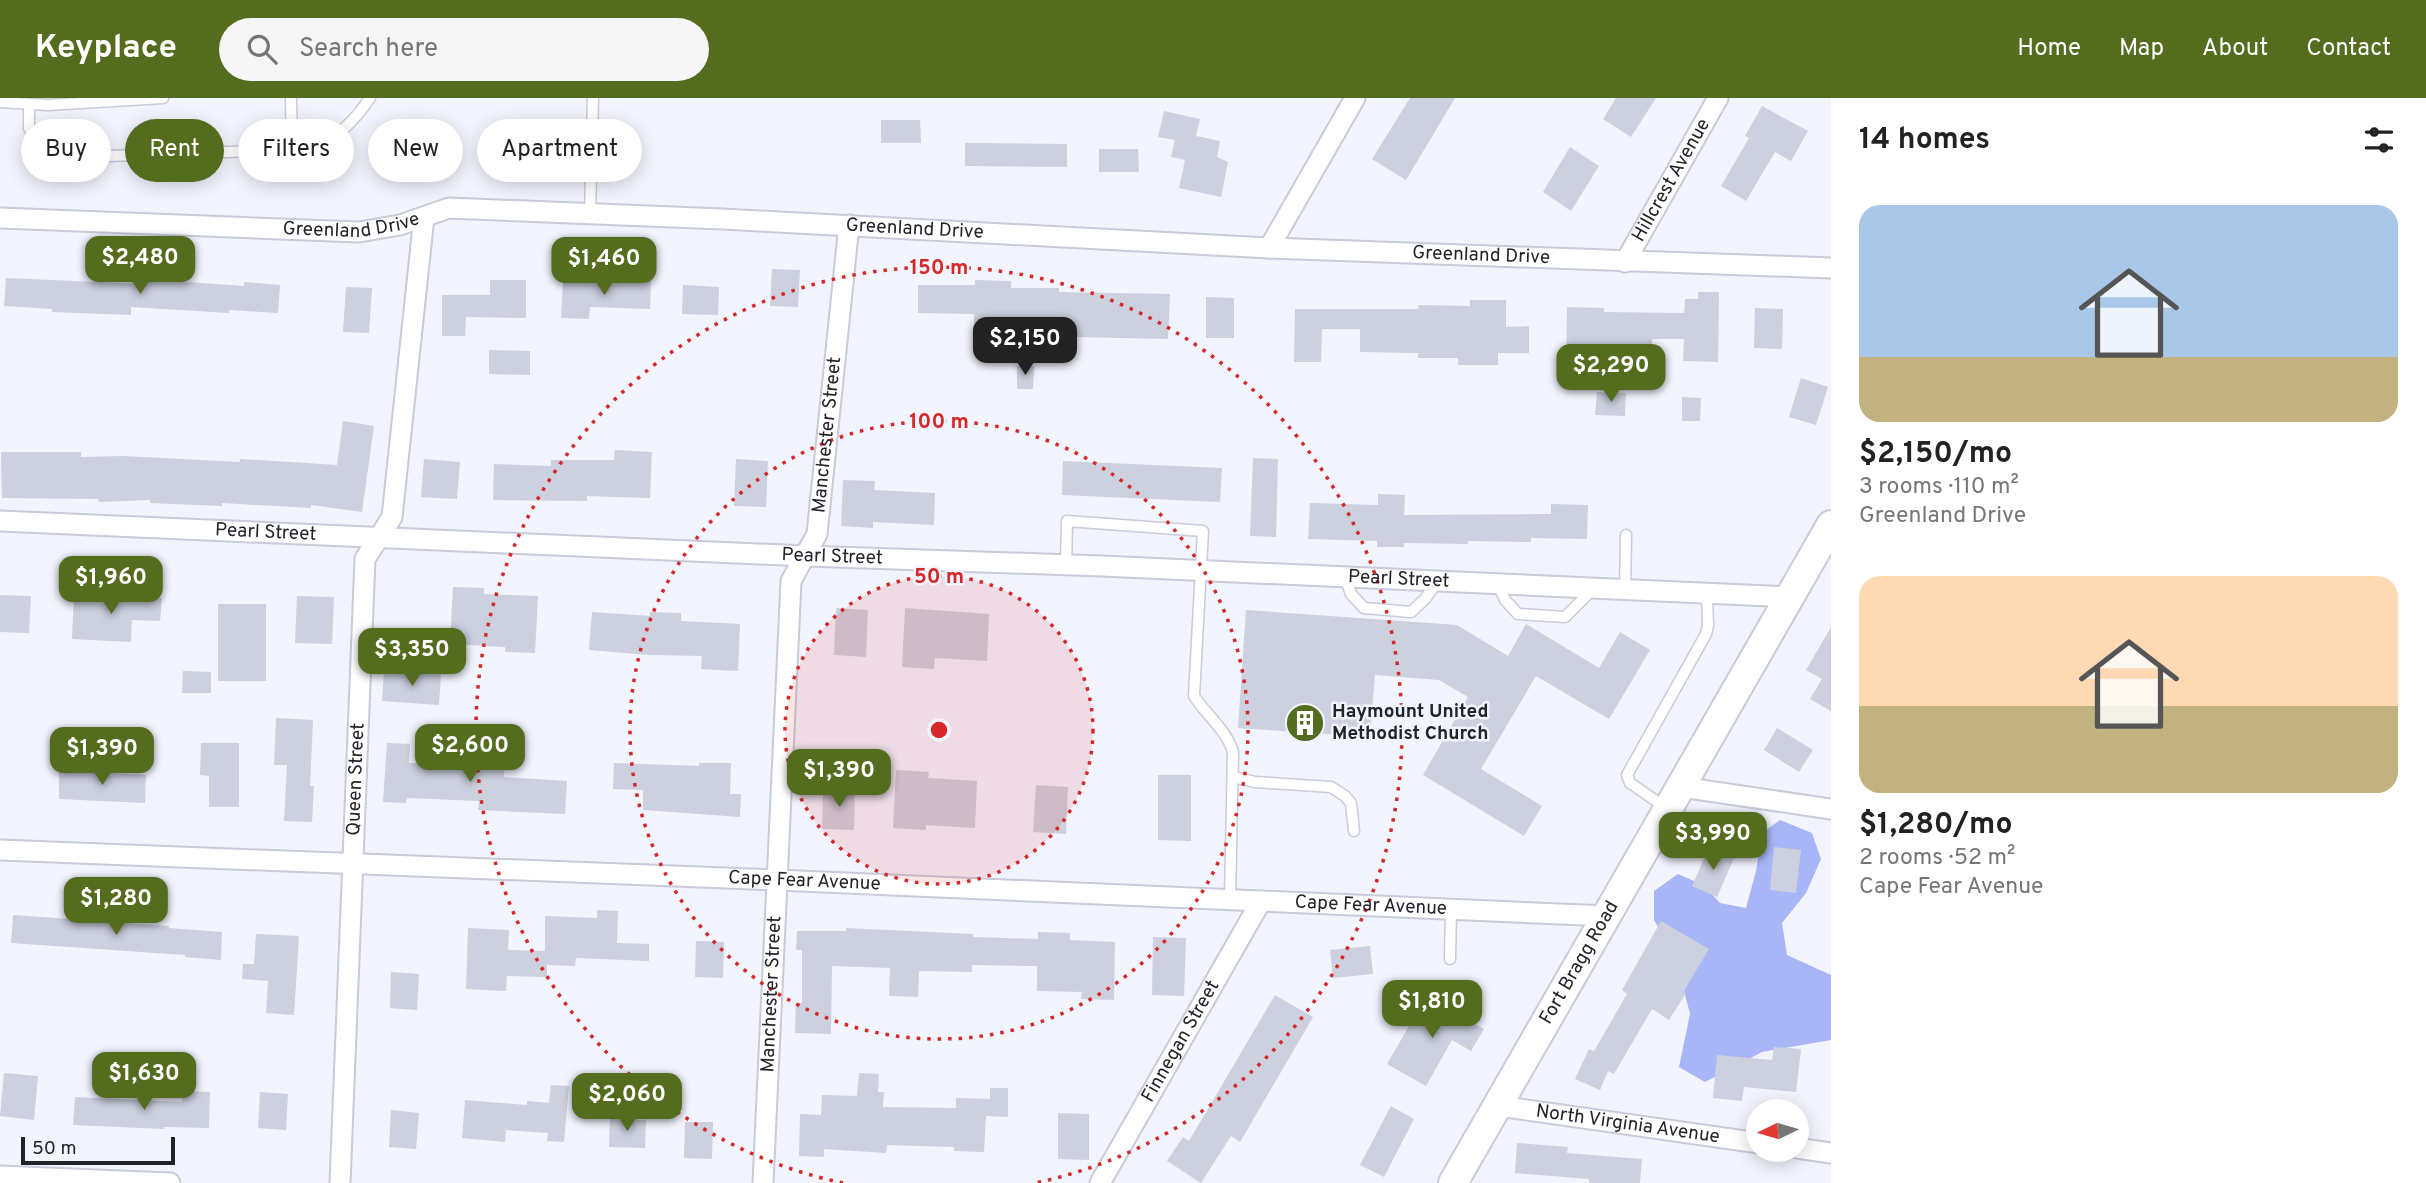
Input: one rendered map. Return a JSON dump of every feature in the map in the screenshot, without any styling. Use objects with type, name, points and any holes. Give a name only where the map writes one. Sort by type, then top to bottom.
[{"type":"main road","name":"Fort Bragg Road","points":[[1453,1183],[1831,525]]},
{"type":"street","points":[[1269,248],[1355,98]]},
{"type":"street","name":"Hillcrest Avenue","points":[[1625,262],[1718,98]]},
{"type":"street","name":"Greenland Drive","points":[[0,218],[359,232],[400,225],[449,208],[849,225],[1269,248],[1831,268]]},
{"type":"street","name":"Queen Street","points":[[340,1183],[365,559],[392,517],[424,217]]},
{"type":"street","name":"Manchester Street","points":[[763,1183],[791,581],[817,534],[849,225]]},
{"type":"street","name":"Pearl Street","points":[[0,521],[1790,597]]},
{"type":"street","points":[[1674,798],[1831,809]]},
{"type":"street","name":"Cape Fear Avenue","points":[[0,850],[1607,916]]},
{"type":"street","name":"Finnegan Street","points":[[1100,1183],[1261,901]]},
{"type":"street","name":"North Virginia Avenue","points":[[1498,1106],[1746,1141]]},
{"type":"street","points":[[1810,1150],[1831,1153]]},
{"type":"street","points":[[0,1176],[170,1183]]},
{"type":"lane","points":[[0,102],[29,105],[48,101],[163,98]]},
{"type":"lane","points":[[291,98],[291,119]]},
{"type":"lane","points":[[354,120],[370,98]]},
{"type":"lane","points":[[590,214],[593,98]]},
{"type":"lane","points":[[29,105],[29,128],[49,158],[238,152]]},
{"type":"lane","points":[[1066,565],[1068,521],[1203,531],[1194,696],[1202,709],[1229,738],[1233,751],[1230,900]]},
{"type":"lane","points":[[1625,590],[1626,535]]},
{"type":"lane","points":[[1345,577],[1351,594],[1364,608],[1411,612],[1438,581]]},
{"type":"lane","points":[[1498,584],[1506,600],[1518,614],[1565,617],[1594,588]]},
{"type":"lane","points":[[1674,798],[1630,783],[1627,775],[1706,634],[1707,595]]},
{"type":"lane","points":[[1233,777],[1255,782],[1331,787],[1351,803],[1354,831]]},
{"type":"lane","points":[[1450,959],[1451,909]]},
{"type":"shaded area","points":[[1780,820],[1812,833],[1821,859],[1806,893],[1782,923],[1787,955],[1831,975],[1831,1040],[1762,1052],[1705,1082],[1679,1067],[1690,1014],[1675,955],[1654,920],[1654,891],[1678,874],[1703,885],[1720,903],[1746,908],[1762,833]]},
{"type":"building","points":[[1410,98],[1455,98],[1406,180],[1372,159]]},
{"type":"building","points":[[1616,98],[1656,98],[1631,137],[1603,119]]},
{"type":"building","points":[[1762,106],[1808,131],[1791,161],[1775,152],[1746,201],[1721,186],[1749,138],[1745,136]]},
{"type":"building","points":[[1164,111],[1200,119],[1196,136],[1220,141],[1217,157],[1228,162],[1221,197],[1179,188],[1185,160],[1171,157],[1175,140],[1158,137]]},
{"type":"building","points":[[881,120],[920,120],[921,143],[881,143]]},
{"type":"building","points":[[965,143],[1067,144],[1067,167],[965,166]]},
{"type":"building","points":[[1570,147],[1599,166],[1571,211],[1543,192]]},
{"type":"building","points":[[1099,149],[1138,149],[1139,172],[1099,172]]},
{"type":"building","points":[[772,269],[800,270],[798,307],[770,306]]},
{"type":"building","points":[[6,278],[144,284],[144,279],[244,286],[244,282],[280,285],[278,313],[131,307],[131,315],[52,312],[52,309],[4,306]]},
{"type":"building","points":[[490,280],[526,280],[526,318],[466,317],[465,336],[442,336],[442,295],[490,295]]},
{"type":"building","points":[[615,280],[651,281],[650,309],[590,307],[589,319],[561,318],[563,282],[615,284]]},
{"type":"building","points":[[975,280],[1011,281],[1011,288],[1059,288],[1059,292],[1170,294],[1168,339],[1074,337],[1074,329],[974,325],[974,314],[918,313],[918,285],[975,285]]},
{"type":"building","points":[[683,285],[719,287],[718,315],[682,314]]},
{"type":"building","points":[[346,287],[372,288],[369,333],[343,332]]},
{"type":"building","points":[[1698,292],[1719,292],[1718,362],[1683,361],[1684,339],[1652,339],[1652,347],[1603,347],[1603,382],[1566,381],[1567,307],[1604,308],[1604,312],[1684,313],[1685,299],[1698,299]]},
{"type":"building","points":[[1206,297],[1234,298],[1234,338],[1206,338]]},
{"type":"building","points":[[1470,300],[1506,300],[1506,327],[1529,326],[1529,353],[1498,353],[1498,365],[1458,365],[1458,358],[1418,358],[1418,353],[1360,352],[1360,329],[1322,329],[1321,362],[1294,362],[1295,309],[1418,309],[1419,305],[1470,306]]},
{"type":"building","points":[[1755,308],[1783,309],[1782,349],[1754,348]]},
{"type":"building","points":[[489,350],[530,351],[530,375],[489,374]]},
{"type":"building","points":[[1017,366],[1034,366],[1033,389],[1017,389]]},
{"type":"building","points":[[1801,378],[1828,387],[1816,425],[1789,417]]},
{"type":"building","points":[[1597,392],[1626,393],[1625,416],[1595,415]]},
{"type":"building","points":[[1682,397],[1701,398],[1700,421],[1682,421]]},
{"type":"building","points":[[343,421],[374,426],[362,512],[311,505],[311,508],[222,503],[222,506],[150,503],[150,500],[99,502],[98,499],[2,498],[1,452],[81,452],[81,457],[123,456],[240,462],[240,459],[337,465]]},
{"type":"building","points":[[615,450],[652,452],[650,498],[587,496],[587,501],[493,500],[494,464],[551,466],[551,460],[614,460]]},
{"type":"building","points":[[1253,458],[1278,459],[1276,537],[1250,536]]},
{"type":"building","points":[[424,459],[460,462],[457,499],[421,497]]},
{"type":"building","points":[[736,459],[768,461],[766,507],[734,506]]},
{"type":"building","points":[[1063,461],[1222,468],[1220,502],[1062,495]]},
{"type":"building","points":[[843,480],[875,481],[874,490],[935,493],[934,525],[873,522],[873,528],[841,526]]},
{"type":"building","points":[[1378,494],[1405,495],[1404,515],[1551,514],[1551,504],[1588,505],[1587,539],[1531,538],[1531,542],[1404,543],[1404,547],[1377,547],[1377,541],[1308,539],[1310,503],[1378,505]]},
{"type":"building","points":[[453,587],[484,588],[484,594],[538,596],[535,653],[505,652],[505,647],[450,644]]},
{"type":"building","points":[[74,593],[162,598],[160,621],[132,620],[131,642],[72,639]]},
{"type":"building","points":[[0,595],[31,596],[29,633],[0,632]]},
{"type":"building","points":[[297,596],[334,597],[332,644],[295,643]]},
{"type":"building","points":[[218,604],[266,604],[266,681],[218,681]]},
{"type":"building","points":[[836,608],[868,610],[866,657],[834,655]]},
{"type":"building","points":[[905,608],[989,614],[987,661],[935,658],[934,669],[902,667]]},
{"type":"building","name":"Haymount United Methodist Church","points":[[1246,610],[1457,625],[1508,656],[1526,624],[1599,668],[1620,632],[1650,650],[1609,719],[1536,676],[1481,769],[1542,806],[1524,836],[1423,775],[1468,697],[1439,680],[1375,675],[1370,737],[1238,728]]},
{"type":"building","points":[[592,612],[650,616],[650,612],[681,613],[681,621],[740,624],[738,671],[701,669],[702,656],[589,650]]},
{"type":"building","points":[[1831,627],[1831,711],[1810,699],[1822,679],[1806,670]]},
{"type":"building","points":[[384,670],[441,674],[439,705],[382,701]]},
{"type":"building","points":[[183,671],[211,672],[211,693],[182,693]]},
{"type":"building","points":[[276,718],[313,720],[310,786],[314,786],[312,822],[284,821],[287,765],[274,765]]},
{"type":"building","points":[[1777,728],[1813,750],[1799,772],[1764,750]]},
{"type":"building","points":[[201,743],[239,743],[239,807],[209,807],[209,776],[200,775]]},
{"type":"building","points":[[387,743],[410,744],[409,763],[481,764],[482,750],[505,752],[504,777],[567,781],[565,814],[478,810],[479,801],[407,798],[406,803],[383,802]]},
{"type":"building","points":[[614,763],[699,766],[699,763],[731,763],[730,794],[741,794],[740,817],[643,810],[643,790],[613,789]]},
{"type":"building","points":[[59,770],[146,775],[145,803],[59,799]]},
{"type":"building","points":[[896,770],[929,772],[928,778],[977,781],[975,828],[926,825],[926,830],[893,828]]},
{"type":"building","points":[[1158,775],[1191,775],[1191,841],[1158,840]]},
{"type":"building","points":[[1036,785],[1068,787],[1066,834],[1033,832]]},
{"type":"building","points":[[823,787],[855,788],[854,830],[822,829]]},
{"type":"building","points":[[1709,847],[1734,858],[1717,897],[1692,886]]},
{"type":"building","points":[[1774,847],[1801,850],[1796,893],[1770,890]]},
{"type":"building","points":[[597,910],[618,911],[617,943],[649,944],[649,961],[576,958],[575,966],[547,965],[547,977],[507,976],[506,991],[466,989],[468,928],[509,930],[508,950],[545,951],[545,916],[597,918]]},
{"type":"building","points":[[13,915],[222,932],[221,960],[11,943]]},
{"type":"building","points":[[1661,921],[1709,949],[1684,991],[1686,993],[1669,1020],[1652,1009],[1614,1074],[1608,1071],[1600,1090],[1575,1079],[1589,1049],[1594,1051],[1627,994],[1622,990]]},
{"type":"building","points":[[846,928],[1038,939],[1038,932],[1070,933],[1070,940],[1115,942],[1114,1000],[1081,999],[1082,992],[1037,991],[1037,966],[972,965],[972,972],[919,971],[918,997],[889,996],[890,968],[832,966],[831,1034],[795,1033],[796,1003],[802,1003],[802,950],[796,950],[797,931],[846,931]]},
{"type":"building","points":[[256,934],[299,936],[294,1015],[266,1013],[268,981],[242,979],[243,964],[254,964]]},
{"type":"building","points":[[1153,937],[1186,938],[1184,996],[1152,995]]},
{"type":"building","points":[[696,941],[724,942],[723,978],[695,977]]},
{"type":"building","points":[[1370,946],[1373,974],[1333,978],[1330,950]]},
{"type":"building","points":[[391,972],[419,974],[417,1010],[390,1008]]},
{"type":"building","points":[[1275,995],[1313,1017],[1240,1142],[1231,1136],[1201,1183],[1167,1161],[1183,1137],[1189,1141]]},
{"type":"building","points":[[1426,997],[1484,1029],[1471,1051],[1452,1040],[1426,1086],[1387,1064]]},
{"type":"building","points":[[1774,1047],[1801,1049],[1796,1092],[1744,1087],[1742,1101],[1713,1098],[1717,1055],[1772,1060]]},
{"type":"building","points":[[4,1073],[38,1076],[34,1120],[0,1116]]},
{"type":"building","points":[[859,1073],[879,1074],[878,1092],[884,1092],[883,1107],[956,1108],[956,1098],[990,1099],[990,1088],[1008,1088],[1008,1117],[986,1116],[984,1152],[954,1151],[954,1147],[887,1145],[886,1153],[824,1149],[824,1157],[799,1156],[800,1114],[821,1115],[822,1095],[857,1096]]},
{"type":"building","points":[[551,1085],[569,1086],[564,1142],[547,1141],[548,1133],[506,1130],[505,1142],[462,1138],[465,1100],[527,1105],[527,1101],[549,1103]]},
{"type":"building","points":[[182,1091],[210,1092],[209,1128],[73,1125],[75,1097],[182,1102]]},
{"type":"building","points":[[260,1092],[288,1094],[286,1130],[258,1128]]},
{"type":"building","points":[[1391,1106],[1414,1119],[1384,1177],[1360,1165]]},
{"type":"building","points":[[391,1110],[419,1113],[416,1149],[389,1147]]},
{"type":"building","points":[[1058,1113],[1089,1114],[1089,1160],[1058,1159]]},
{"type":"building","points":[[610,1118],[646,1120],[645,1148],[609,1147]]},
{"type":"building","points":[[685,1122],[713,1122],[712,1159],[684,1158]]},
{"type":"building","points":[[1517,1143],[1568,1147],[1567,1153],[1642,1159],[1640,1183],[1589,1183],[1589,1179],[1515,1173]]},
{"type":"place","name":"Haymount United Methodist Church","points":[[1305,723]]}]
